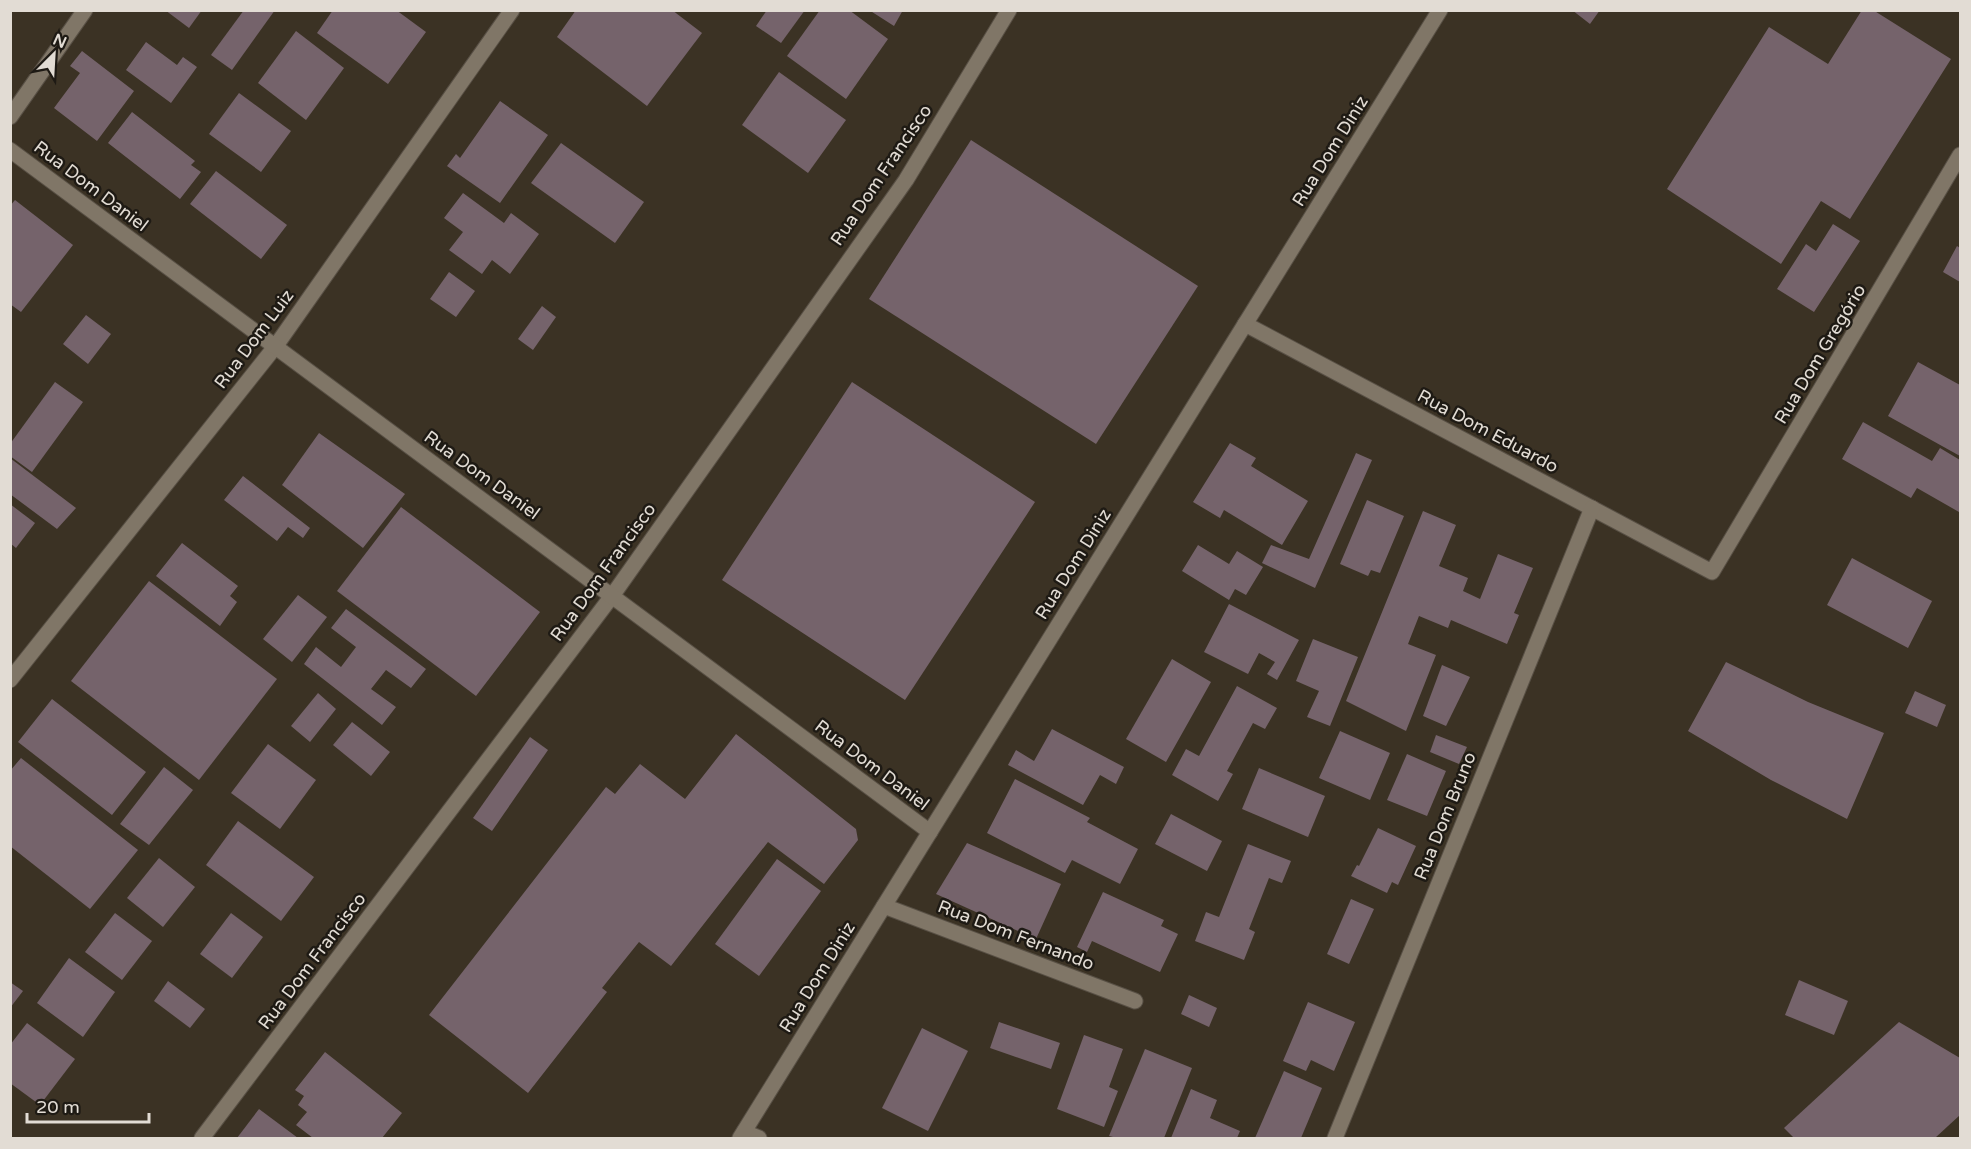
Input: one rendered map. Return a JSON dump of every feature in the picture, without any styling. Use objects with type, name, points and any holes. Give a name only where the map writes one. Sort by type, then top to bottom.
[{"type":"street","points":[[10,117],[85,10]]},
{"type":"street","name":"Rua Dom Luiz","points":[[10,680],[275,346],[512,10]]},
{"type":"street","name":"Rua Dom Francisco","points":[[202,1138],[612,596],[906,180],[1008,10]]},
{"type":"street","name":"Rua Dom Diniz","points":[[742,1135],[1440,10]]},
{"type":"street","name":"Rua Dom Daniel","points":[[10,150],[930,832]]},
{"type":"street","name":"Rua Dom Gregório","points":[[1712,572],[1960,155]]},
{"type":"street","name":"Rua Dom Eduardo","points":[[1245,324],[1712,572]]},
{"type":"street","name":"Rua Dom Bruno","points":[[1335,1138],[1592,508]]},
{"type":"street","name":"Rua Dom Fernando","points":[[884,906],[1135,1001]]},
{"type":"street","points":[[742,1135],[759,1138]]},
{"type":"building","points":[[165,10],[202,10],[189,28]]},
{"type":"building","points":[[244,10],[275,10],[232,70],[211,55]]},
{"type":"building","points":[[333,10],[396,10],[426,32],[388,84],[317,33]]},
{"type":"building","points":[[576,10],[672,10],[702,33],[647,106],[557,37]]},
{"type":"building","points":[[767,10],[805,10],[781,43],[756,26]]},
{"type":"building","points":[[820,10],[849,10],[888,39],[846,99],[787,56]]},
{"type":"building","points":[[869,10],[903,10],[894,26]]},
{"type":"building","points":[[1572,10],[1600,10],[1590,24]]},
{"type":"building","points":[[1862,10],[1873,10],[1951,59],[1850,219],[1821,201],[1781,264],[1667,189],[1769,27],[1828,64]]},
{"type":"building","points":[[296,31],[344,68],[306,120],[258,83]]},
{"type":"building","points":[[146,42],[177,65],[183,57],[197,67],[171,103],[126,70]]},
{"type":"building","points":[[82,51],[134,91],[97,141],[54,108],[80,73],[70,66]]},
{"type":"building","points":[[779,72],[846,120],[808,173],[742,125]]},
{"type":"building","points":[[239,93],[291,131],[261,172],[209,134]]},
{"type":"building","points":[[500,101],[548,135],[500,203],[447,166],[456,154],[460,158]]},
{"type":"building","points":[[132,112],[195,161],[191,165],[201,172],[180,199],[108,143]]},
{"type":"building","points":[[971,140],[1198,286],[1096,444],[869,299]]},
{"type":"building","points":[[561,143],[644,202],[615,243],[531,183]]},
{"type":"building","points":[[216,171],[287,225],[261,259],[190,204]]},
{"type":"building","points":[[463,193],[504,223],[511,213],[539,234],[510,274],[492,260],[482,274],[449,250],[463,232],[444,218]]},
{"type":"building","points":[[15,200],[73,245],[21,312],[10,304],[10,206]]},
{"type":"building","points":[[1833,224],[1860,241],[1814,312],[1777,289],[1806,244],[1816,251]]},
{"type":"building","points":[[1957,246],[1960,248],[1960,282],[1943,272]]},
{"type":"building","points":[[449,272],[475,291],[456,317],[430,299]]},
{"type":"building","points":[[542,306],[556,317],[533,350],[518,339]]},
{"type":"building","points":[[86,315],[111,334],[88,364],[63,344]]},
{"type":"building","points":[[1918,362],[1960,385],[1960,456],[1888,416]]},
{"type":"building","points":[[55,382],[83,402],[32,472],[10,456],[10,444]]},
{"type":"building","points":[[852,382],[1035,502],[905,700],[722,580]]},
{"type":"building","points":[[1863,422],[1932,461],[1940,448],[1960,460],[1959,512],[1917,488],[1911,498],[1842,459]]},
{"type":"building","points":[[319,433],[405,494],[363,548],[282,485]]},
{"type":"building","points":[[1230,443],[1256,458],[1251,466],[1308,501],[1282,545],[1224,510],[1220,518],[1193,502]]},
{"type":"building","points":[[1356,453],[1372,460],[1315,588],[1262,563],[1271,545],[1309,559]]},
{"type":"building","points":[[10,458],[76,508],[57,529],[10,494]]},
{"type":"building","points":[[243,476],[310,528],[303,538],[288,527],[277,541],[224,500]]},
{"type":"building","points":[[1367,500],[1404,516],[1380,573],[1371,570],[1368,576],[1340,564]]},
{"type":"building","points":[[10,504],[35,523],[16,548],[10,543]]},
{"type":"building","points":[[401,507],[540,612],[476,696],[337,591]]},
{"type":"building","points":[[1423,511],[1456,525],[1439,566],[1468,578],[1463,591],[1480,599],[1498,554],[1533,568],[1514,613],[1519,615],[1507,644],[1451,620],[1448,628],[1419,616],[1408,644],[1436,655],[1406,731],[1346,701]]},
{"type":"building","points":[[182,543],[238,586],[230,596],[237,602],[220,626],[156,576]]},
{"type":"building","points":[[1198,545],[1229,564],[1237,551],[1263,567],[1246,595],[1235,589],[1229,600],[1182,571]]},
{"type":"building","points":[[1852,558],[1932,601],[1908,648],[1827,605]]},
{"type":"building","points":[[149,581],[277,679],[199,780],[71,681]]},
{"type":"building","points":[[298,595],[327,617],[292,662],[263,639]]},
{"type":"building","points":[[1229,604],[1299,640],[1277,680],[1267,674],[1275,662],[1259,653],[1248,674],[1204,652]]},
{"type":"building","points":[[346,609],[426,669],[411,688],[386,670],[371,689],[396,707],[382,725],[304,664],[316,647],[341,667],[356,647],[331,628]]},
{"type":"building","points":[[1313,639],[1358,657],[1330,726],[1307,717],[1319,691],[1296,681]]},
{"type":"building","points":[[1172,659],[1211,682],[1166,762],[1126,739]]},
{"type":"building","points":[[1726,662],[1808,702],[1884,733],[1847,819],[1771,780],[1688,731]]},
{"type":"building","points":[[1442,665],[1470,677],[1446,726],[1423,716]]},
{"type":"building","points":[[1237,686],[1277,708],[1265,729],[1253,723],[1227,771],[1233,774],[1218,801],[1172,775],[1186,749],[1199,756]]},
{"type":"building","points":[[1915,691],[1946,705],[1937,727],[1905,713]]},
{"type":"building","points":[[318,693],[336,709],[310,742],[291,726]]},
{"type":"building","points":[[52,699],[146,772],[112,815],[18,742]]},
{"type":"building","points":[[352,722],[390,752],[371,776],[333,745]]},
{"type":"building","points":[[1052,729],[1124,767],[1116,784],[1100,775],[1083,805],[1008,765],[1016,750],[1034,761]]},
{"type":"building","points":[[1340,731],[1390,753],[1370,800],[1319,778]]},
{"type":"building","points":[[736,734],[856,829],[858,840],[824,884],[768,842],[671,966],[639,942],[602,988],[607,992],[528,1093],[429,1015],[606,787],[615,794],[640,764],[685,799]]},
{"type":"building","points":[[1436,735],[1467,747],[1459,764],[1430,752]]},
{"type":"building","points":[[530,737],[548,750],[492,831],[473,818]]},
{"type":"building","points":[[268,744],[316,780],[280,829],[231,793]]},
{"type":"building","points":[[1407,754],[1446,771],[1427,816],[1387,800]]},
{"type":"building","points":[[21,758],[138,850],[90,909],[10,846],[10,771]]},
{"type":"building","points":[[164,767],[193,790],[149,845],[120,824]]},
{"type":"building","points":[[1259,768],[1325,796],[1308,837],[1242,809]]},
{"type":"building","points":[[1015,779],[1090,818],[1087,822],[1138,849],[1120,884],[1072,860],[1065,873],[987,833]]},
{"type":"building","points":[[1171,814],[1222,841],[1207,871],[1155,844]]},
{"type":"building","points":[[238,821],[314,877],[281,921],[206,865]]},
{"type":"building","points":[[1378,828],[1416,846],[1398,885],[1392,882],[1387,893],[1351,876],[1357,865],[1359,866]]},
{"type":"building","points":[[967,843],[1061,884],[1036,939],[936,894]]},
{"type":"building","points":[[1248,844],[1291,861],[1282,883],[1269,878],[1249,929],[1255,932],[1244,960],[1195,941],[1206,912],[1219,917]]},
{"type":"building","points":[[159,858],[195,887],[163,927],[127,898]]},
{"type":"building","points":[[777,859],[821,891],[759,976],[715,944]]},
{"type":"building","points":[[1103,892],[1164,920],[1161,926],[1178,934],[1160,972],[1092,941],[1087,952],[1077,947]]},
{"type":"building","points":[[1351,899],[1374,909],[1349,964],[1327,954]]},
{"type":"building","points":[[115,913],[152,941],[122,980],[85,952]]},
{"type":"building","points":[[231,913],[263,937],[232,978],[200,954]]},
{"type":"building","points":[[69,958],[115,992],[83,1037],[37,1003]]},
{"type":"building","points":[[1799,980],[1848,1001],[1834,1035],[1785,1015]]},
{"type":"building","points":[[168,981],[205,1009],[190,1028],[154,1001]]},
{"type":"building","points":[[10,982],[23,991],[10,1008]]},
{"type":"building","points":[[1189,995],[1217,1008],[1209,1027],[1181,1014]]},
{"type":"building","points":[[1308,1002],[1355,1022],[1334,1071],[1311,1060],[1306,1071],[1283,1061]]},
{"type":"building","points":[[999,1022],[1060,1043],[1051,1069],[990,1048]]},
{"type":"building","points":[[1899,1022],[1960,1058],[1960,1115],[1935,1138],[1794,1138],[1784,1128]]},
{"type":"building","points":[[27,1023],[75,1059],[40,1105],[10,1083],[10,1045]]},
{"type":"building","points":[[922,1028],[968,1051],[928,1131],[882,1108]]},
{"type":"building","points":[[1084,1035],[1123,1049],[1109,1087],[1118,1091],[1104,1127],[1057,1109]]},
{"type":"building","points":[[1145,1049],[1192,1068],[1164,1138],[1109,1136]]},
{"type":"building","points":[[325,1052],[402,1113],[382,1138],[313,1138],[296,1125],[307,1112],[298,1105],[304,1096],[295,1090]]},
{"type":"building","points":[[1284,1071],[1322,1088],[1301,1138],[1255,1138]]},
{"type":"building","points":[[1191,1089],[1217,1100],[1210,1118],[1240,1131],[1237,1138],[1171,1138]]},
{"type":"building","points":[[259,1109],[298,1138],[237,1138]]}]
